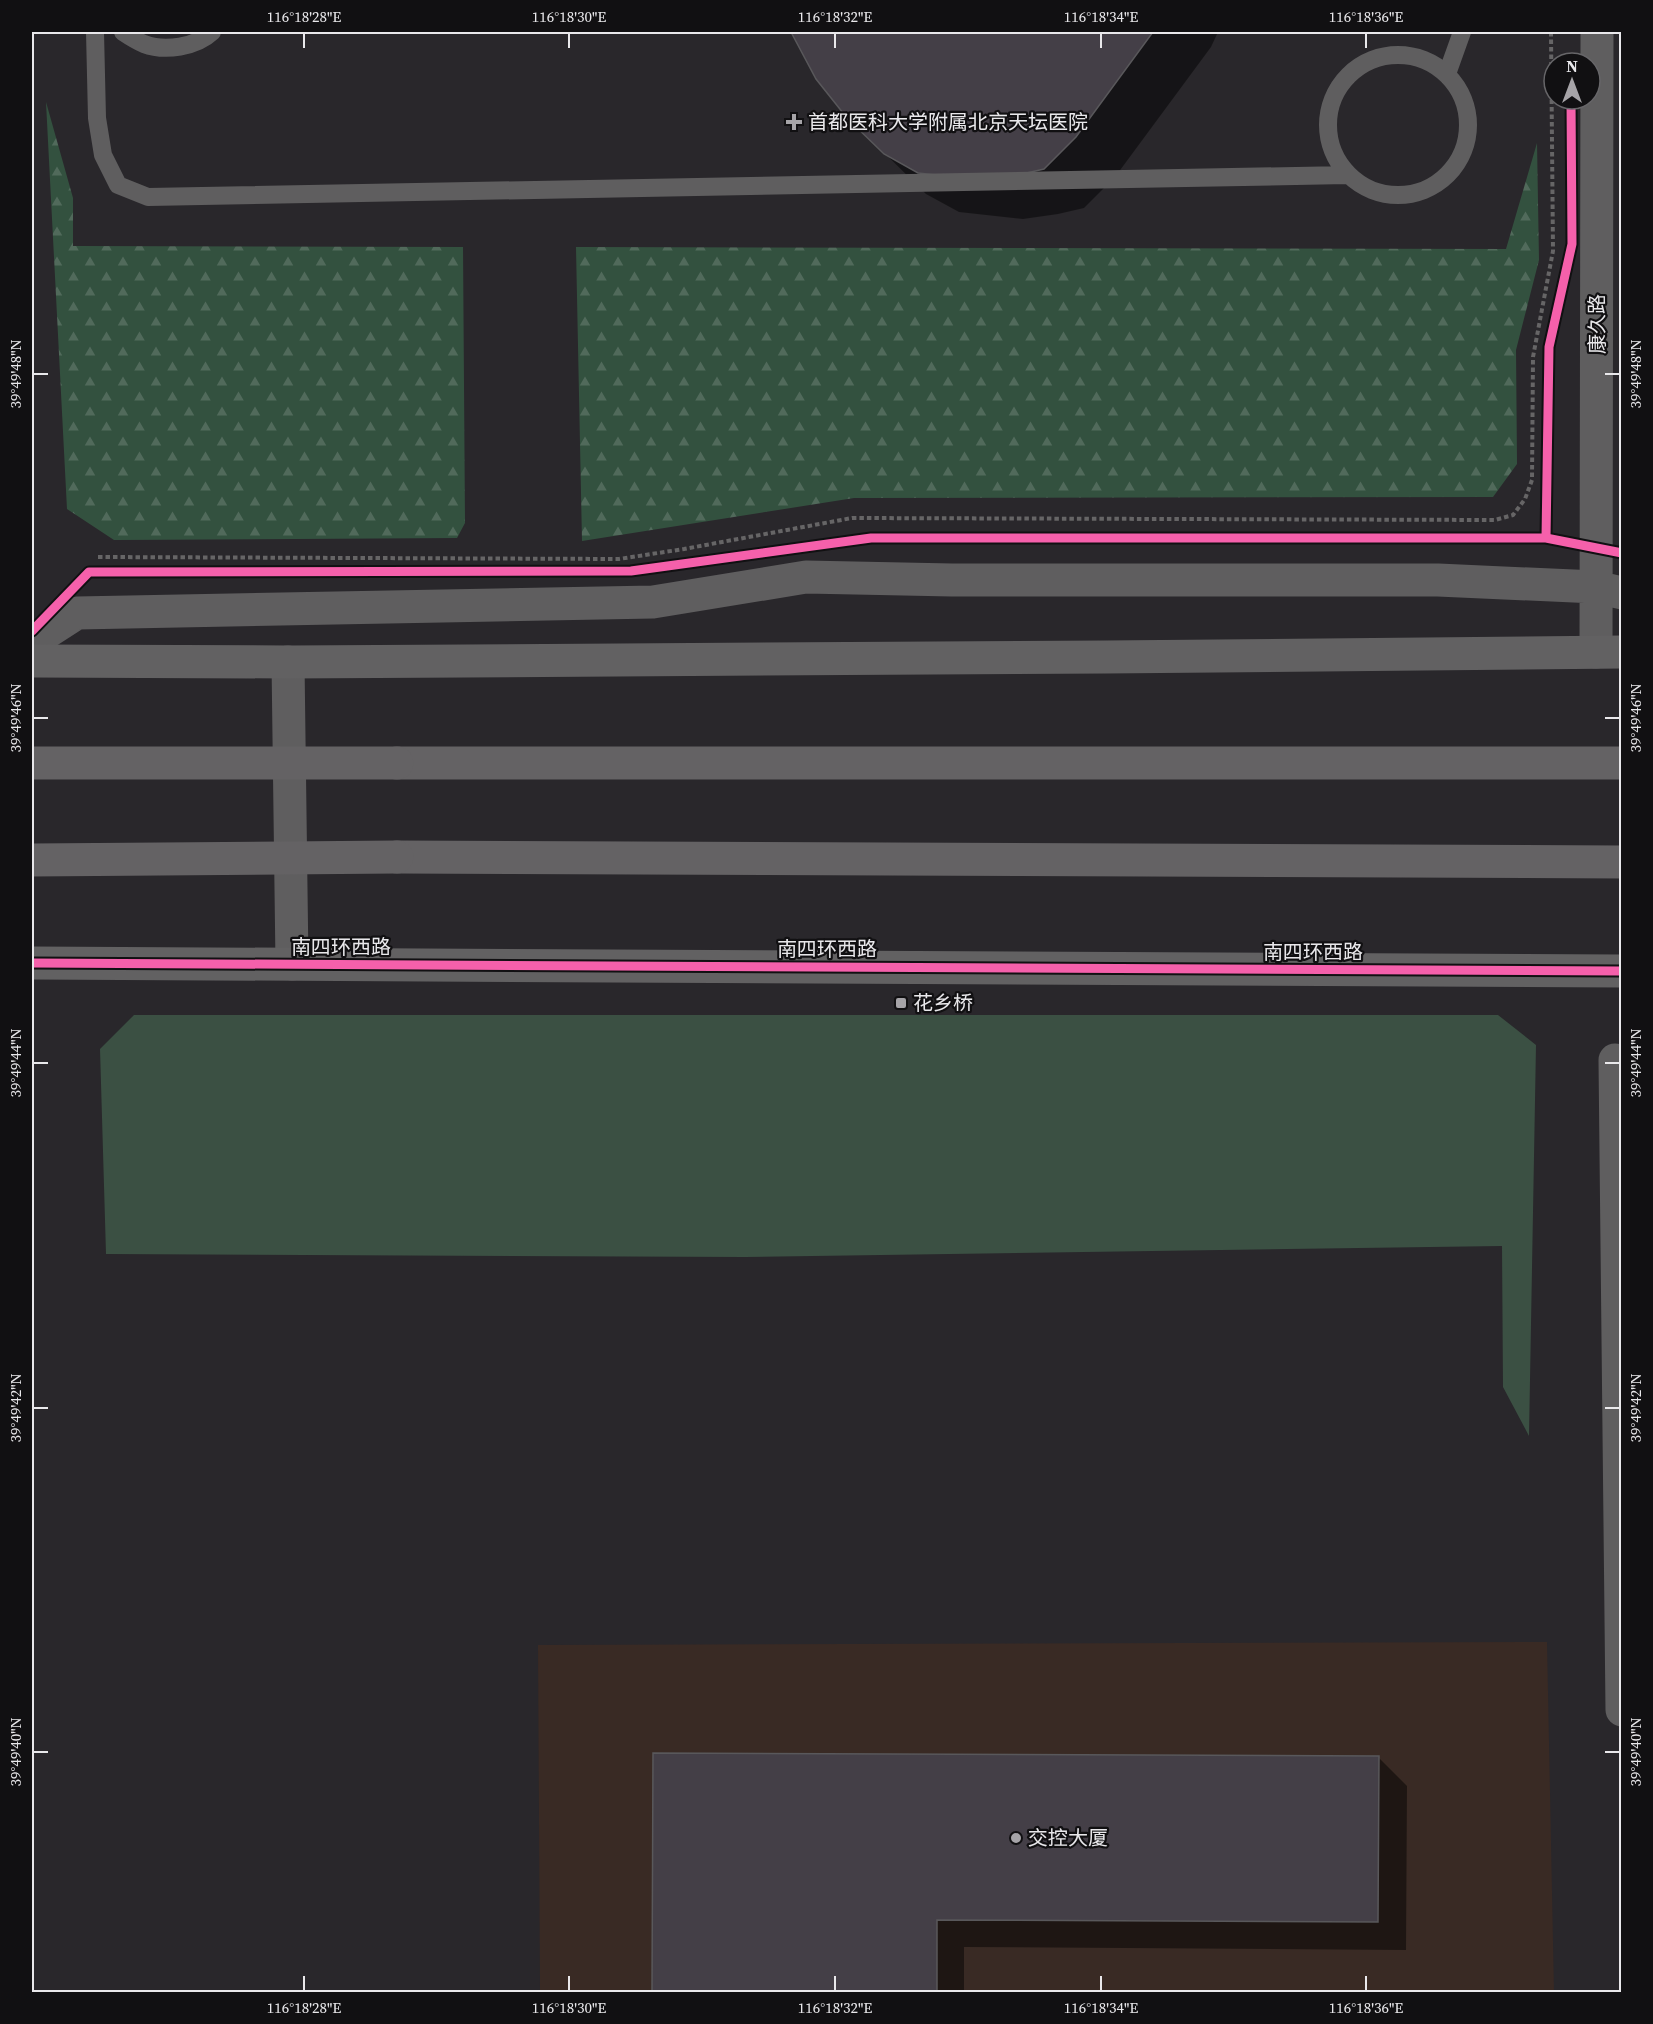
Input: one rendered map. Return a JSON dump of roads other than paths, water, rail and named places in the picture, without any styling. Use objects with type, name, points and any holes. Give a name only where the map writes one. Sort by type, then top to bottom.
[{"type":"highway","points":[[32,763],[1622,763]]},
{"type":"highway","points":[[32,860],[397,857],[1622,862]]},
{"type":"main road","points":[[32,661],[288,662],[1609,652]]},
{"type":"main road","name":"南四环西路","points":[[32,963],[1622,971]]},
{"type":"street","name":"康久路","points":[[1597,32],[1609,652]]},
{"type":"street","points":[[32,642],[77,613],[653,602],[806,577],[952,580],[1438,580],[1609,590]]},
{"type":"street","points":[[288,662],[292,964]]},
{"type":"street","points":[[1615,1060],[1622,1710]]},
{"type":"lane","points":[[95,32],[97,118],[103,155],[118,185],[148,196],[1347,176]]},
{"type":"lane","points":[[123,32],[144,44],[167,48],[189,45],[212,32]]},
{"type":"lane","points":[[1447,74],[1462,32]]},
{"type":"lane","points":[[1403,55],[1426,60],[1447,74],[1461,92],[1468,113],[1468,135],[1461,157],[1449,175],[1430,189],[1409,195],[1386,195],[1365,189],[1347,176],[1333,155],[1327,131],[1329,107],[1339,85],[1356,68],[1378,57],[1403,55]]},
{"type":"place","name":"首都医科大学附属北京天坛医院","points":[[794,122]]},
{"type":"place","name":"花乡桥","points":[[901,1003]]},
{"type":"place","name":"交控大厦","points":[[1016,1838]]}]
